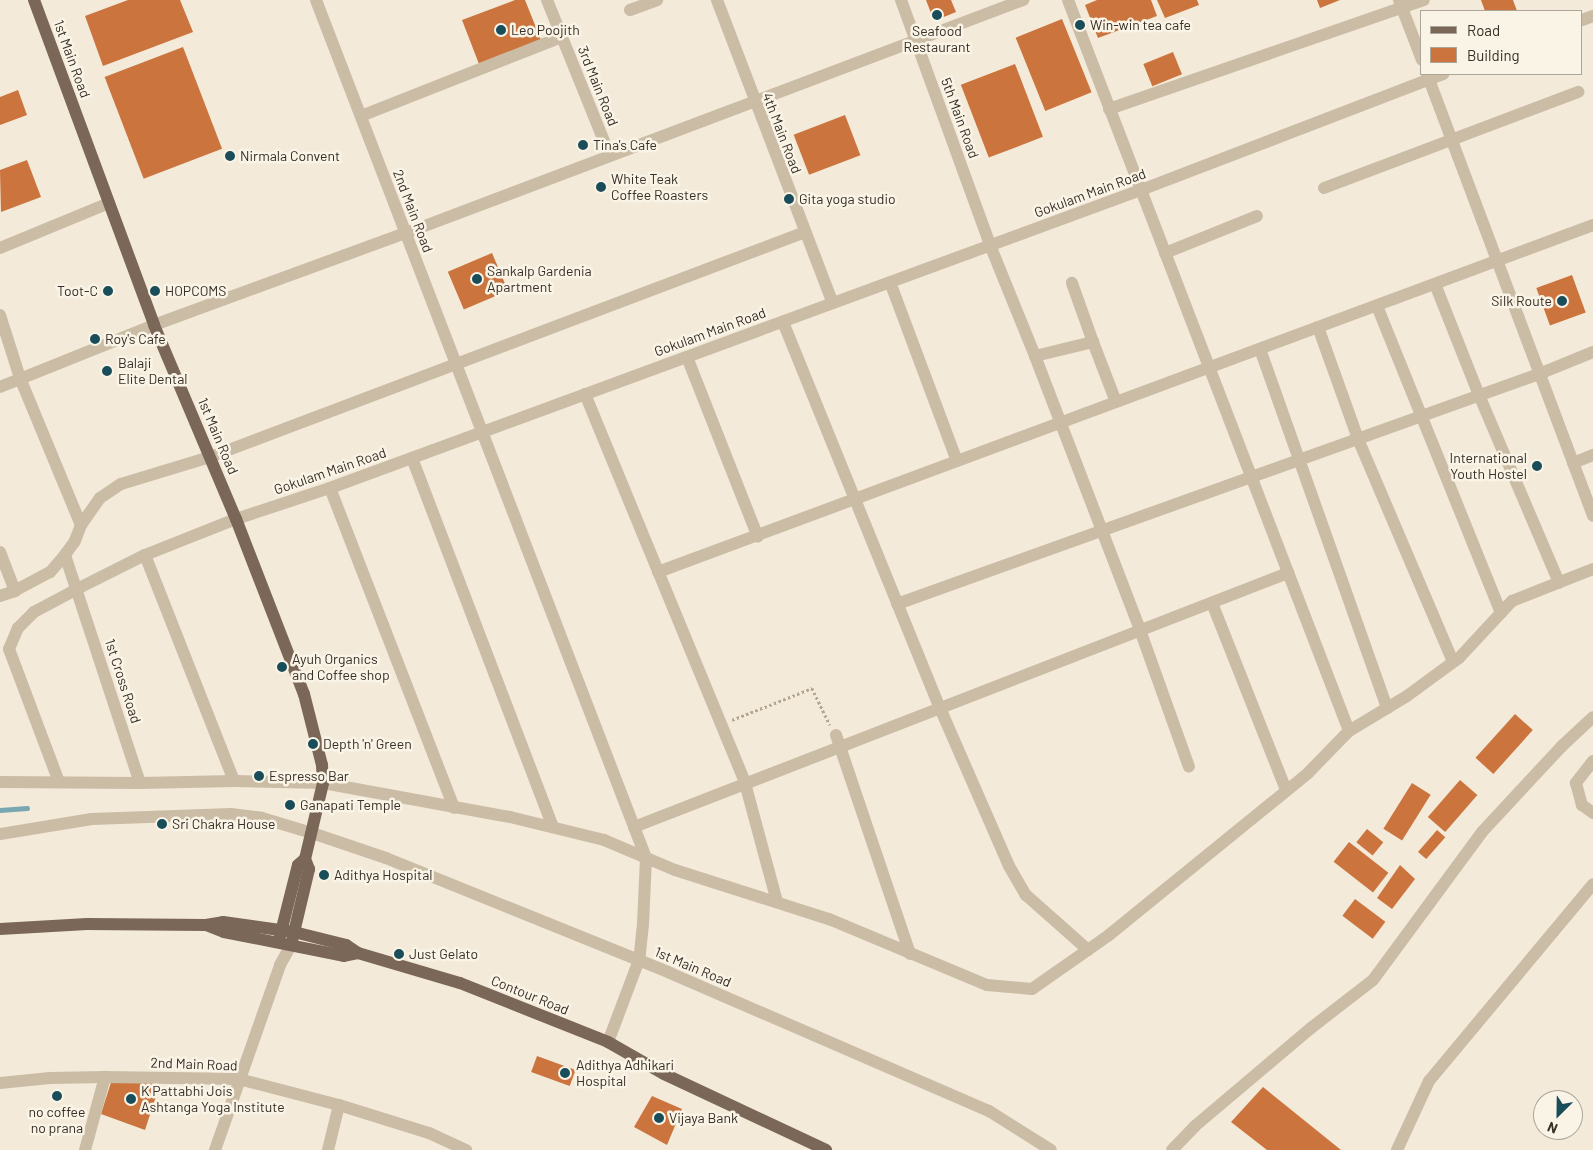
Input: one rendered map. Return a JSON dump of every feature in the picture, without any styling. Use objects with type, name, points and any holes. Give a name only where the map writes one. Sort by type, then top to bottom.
[{"type":"main road","name":"1st Main Road","points":[[34,0],[154,325],[236,519],[304,694],[322,765],[323,783],[306,859],[298,865],[285,944]]},
{"type":"main road","name":"Contour Road","points":[[206,925],[223,922],[287,930],[346,945],[358,953],[460,983],[608,1042],[664,1074],[826,1150]]},
{"type":"main road","points":[[0,930],[87,924],[206,925],[224,932],[344,956],[358,953]]},
{"type":"street","name":"2nd Main Road","points":[[316,0],[646,858]]},
{"type":"street","name":"3rd Main Road","points":[[547,0],[610,156]]},
{"type":"street","points":[[630,10],[657,0]]},
{"type":"street","name":"4th Main Road","points":[[716,0],[832,304]]},
{"type":"street","name":"5th Main Road","points":[[901,0],[990,246],[1062,422],[1189,767]]},
{"type":"street","points":[[0,387],[154,325],[406,234],[1023,0]]},
{"type":"street","points":[[1068,0],[1348,731]]},
{"type":"street","points":[[1110,109],[1401,4],[1424,0]]},
{"type":"street","points":[[1401,4],[1420,55]]},
{"type":"street","points":[[361,116],[562,37]]},
{"type":"street","points":[[1428,77],[1593,516]]},
{"type":"street","name":"Gokulam Main Road","points":[[59,782],[10,649],[18,628],[34,612],[76,586],[145,555],[236,519],[330,488],[990,246],[1141,190],[1428,77]]},
{"type":"street","points":[[1324,188],[1578,92]]},
{"type":"street","points":[[0,248],[109,203]]},
{"type":"street","points":[[1165,253],[1257,216]]},
{"type":"street","points":[[658,572],[1593,225]]},
{"type":"street","points":[[0,596],[15,591],[50,572],[66,555],[75,541],[80,525],[100,498],[121,484],[210,457],[804,232]]},
{"type":"street","points":[[890,282],[957,461]]},
{"type":"street","points":[[1072,283],[1116,402]]},
{"type":"street","points":[[1435,284],[1479,395],[1559,583]]},
{"type":"street","points":[[1377,306],[1501,613]]},
{"type":"street","points":[[0,315],[20,378],[80,525]]},
{"type":"street","points":[[783,322],[940,708],[1010,866],[1026,895],[1088,950]]},
{"type":"street","points":[[1318,327],[1358,439],[1453,662]]},
{"type":"street","points":[[1035,356],[1093,342]]},
{"type":"street","points":[[1260,349],[1387,708]]},
{"type":"street","points":[[897,604],[1540,374],[1593,352]]},
{"type":"street","points":[[687,357],[758,536]]},
{"type":"street","points":[[585,394],[658,572],[724,723],[745,784],[777,902]]},
{"type":"street","points":[[1573,462],[1593,455]]},
{"type":"street","points":[[412,458],[553,827]]},
{"type":"street","points":[[330,488],[454,808]]},
{"type":"street","points":[[0,552],[15,591]]},
{"type":"street","name":"1st Cross Road","points":[[66,555],[140,784]]},
{"type":"street","points":[[145,555],[234,781]]},
{"type":"street","points":[[0,782],[140,784],[234,781],[323,783],[510,817],[604,840],[676,870],[829,919],[988,985],[1032,989],[1088,950],[1286,790],[1308,772],[1348,731],[1387,708],[1453,662],[1512,601],[1593,569]]},
{"type":"street","points":[[634,826],[745,784],[838,741],[940,708],[1288,573]]},
{"type":"street","points":[[1212,603],[1286,790]]},
{"type":"street","points":[[1172,1150],[1195,1126],[1303,1034],[1373,980],[1482,832],[1562,746],[1593,716]]},
{"type":"street","points":[[838,741],[910,954]]},
{"type":"street","points":[[1593,761],[1576,783],[1582,805],[1593,813]]},
{"type":"street","points":[[0,834],[92,819],[231,814],[262,818],[312,833]]},
{"type":"street","name":"1st Main Road","points":[[312,833],[386,858],[639,960],[989,1111],[1051,1150]]},
{"type":"street","points":[[608,1042],[639,960],[643,924],[646,858]]},
{"type":"street","points":[[1397,1150],[1429,1081],[1593,884]]},
{"type":"street","points":[[215,1150],[280,965],[285,944]]},
{"type":"street","points":[[85,1150],[106,1076]]},
{"type":"street","name":"2nd Main Road","points":[[0,1083],[50,1078],[106,1076],[239,1079],[339,1105],[429,1133],[466,1150]]},
{"type":"street","points":[[328,1150],[339,1105]]},
{"type":"path","points":[[724,723],[812,688],[838,741]]},
{"type":"building","points":[[128,0],[180,0],[193,32],[103,66],[85,16]]},
{"type":"building","name":"Leo Poojith","points":[[515,0],[525,0],[541,40],[479,64],[462,20]]},
{"type":"building","points":[[926,0],[951,0],[956,12],[934,21]]},
{"type":"building","points":[[1097,0],[1151,0],[1157,16],[1098,38],[1085,5]]},
{"type":"building","points":[[1157,0],[1197,0],[1199,5],[1165,18]]},
{"type":"building","points":[[1317,0],[1340,0],[1320,8]]},
{"type":"building","points":[[1481,0],[1513,0],[1517,10],[1485,10]]},
{"type":"building","points":[[1062,19],[1092,92],[1045,111],[1016,38]]},
{"type":"building","points":[[183,47],[222,149],[144,179],[105,77]]},
{"type":"building","points":[[1173,52],[1182,74],[1152,86],[1143,64]]},
{"type":"building","points":[[1015,64],[1043,137],[989,158],[961,85]]},
{"type":"building","points":[[18,90],[27,115],[0,125],[0,97]]},
{"type":"building","points":[[845,115],[860,155],[809,175],[794,135]]},
{"type":"building","points":[[27,160],[41,197],[1,212],[0,170]]},
{"type":"building","name":"Sankalp Gardenia Apartment","points":[[492,253],[508,291],[464,309],[448,272]]},
{"type":"building","name":"Silk Route","points":[[1572,275],[1586,313],[1550,326],[1536,288]]},
{"type":"building","points":[[1515,714],[1533,730],[1493,774],[1476,758]]},
{"type":"building","points":[[1460,780],[1477,795],[1445,832],[1428,817]]},
{"type":"building","points":[[1412,783],[1431,795],[1402,840],[1383,829]]},
{"type":"building","points":[[1367,829],[1383,842],[1373,855],[1356,842]]},
{"type":"building","points":[[1437,830],[1445,837],[1426,859],[1418,852]]},
{"type":"building","points":[[1349,842],[1388,873],[1373,892],[1334,862]]},
{"type":"building","points":[[1400,865],[1415,879],[1392,909],[1377,898]]},
{"type":"building","points":[[1355,899],[1385,922],[1373,939],[1342,916]]},
{"type":"building","points":[[537,1056],[576,1070],[570,1086],[531,1072]]},
{"type":"building","name":"K Pattabhi Jois Ashtanga Yoga Institute","points":[[112,1079],[160,1084],[145,1130],[101,1114]]},
{"type":"building","points":[[1263,1087],[1341,1150],[1267,1150],[1231,1122]]},
{"type":"building","name":"Vijaya Bank","points":[[652,1096],[682,1109],[667,1145],[634,1127]]},
{"type":"waterway","points":[[0,810],[27,808]]},
{"type":"place","name":"Seafood Restaurant","points":[[937,15]]},
{"type":"place","name":"Win-win tea cafe","points":[[1080,25]]},
{"type":"place","name":"Leo Poojith","points":[[501,30]]},
{"type":"place","name":"Tina's Cafe","points":[[583,145]]},
{"type":"place","name":"Nirmala Convent","points":[[230,156]]},
{"type":"place","name":"White Teak Coffee Roasters","points":[[601,187]]},
{"type":"place","name":"Gita yoga studio","points":[[789,199]]},
{"type":"place","name":"Sankalp Gardenia Apartment","points":[[477,279]]},
{"type":"place","name":"Toot-C","points":[[108,291]]},
{"type":"place","name":"HOPCOMS","points":[[155,291]]},
{"type":"place","name":"Silk Route","points":[[1562,301]]},
{"type":"place","name":"Roy's Cafe","points":[[95,339]]},
{"type":"place","name":"Balaji Elite Dental","points":[[107,371]]},
{"type":"place","name":"International Youth Hostel","points":[[1537,466]]},
{"type":"place","name":"Ayuh Organics and Coffee shop","points":[[282,667]]},
{"type":"place","name":"Depth 'n' Green","points":[[313,744]]},
{"type":"place","name":"Espresso Bar","points":[[259,776]]},
{"type":"place","name":"Ganapati Temple","points":[[290,805]]},
{"type":"place","name":"Sri Chakra House","points":[[162,824]]},
{"type":"place","name":"Adithya Hospital","points":[[324,875]]},
{"type":"place","name":"Just Gelato","points":[[399,954]]},
{"type":"place","name":"Adithya Adhikari Hospital","points":[[565,1073]]},
{"type":"place","name":"no coffee no prana","points":[[57,1096]]},
{"type":"place","name":"K Pattabhi Jois Ashtanga Yoga Institute","points":[[131,1099]]},
{"type":"place","name":"Vijaya Bank","points":[[659,1118]]}]
